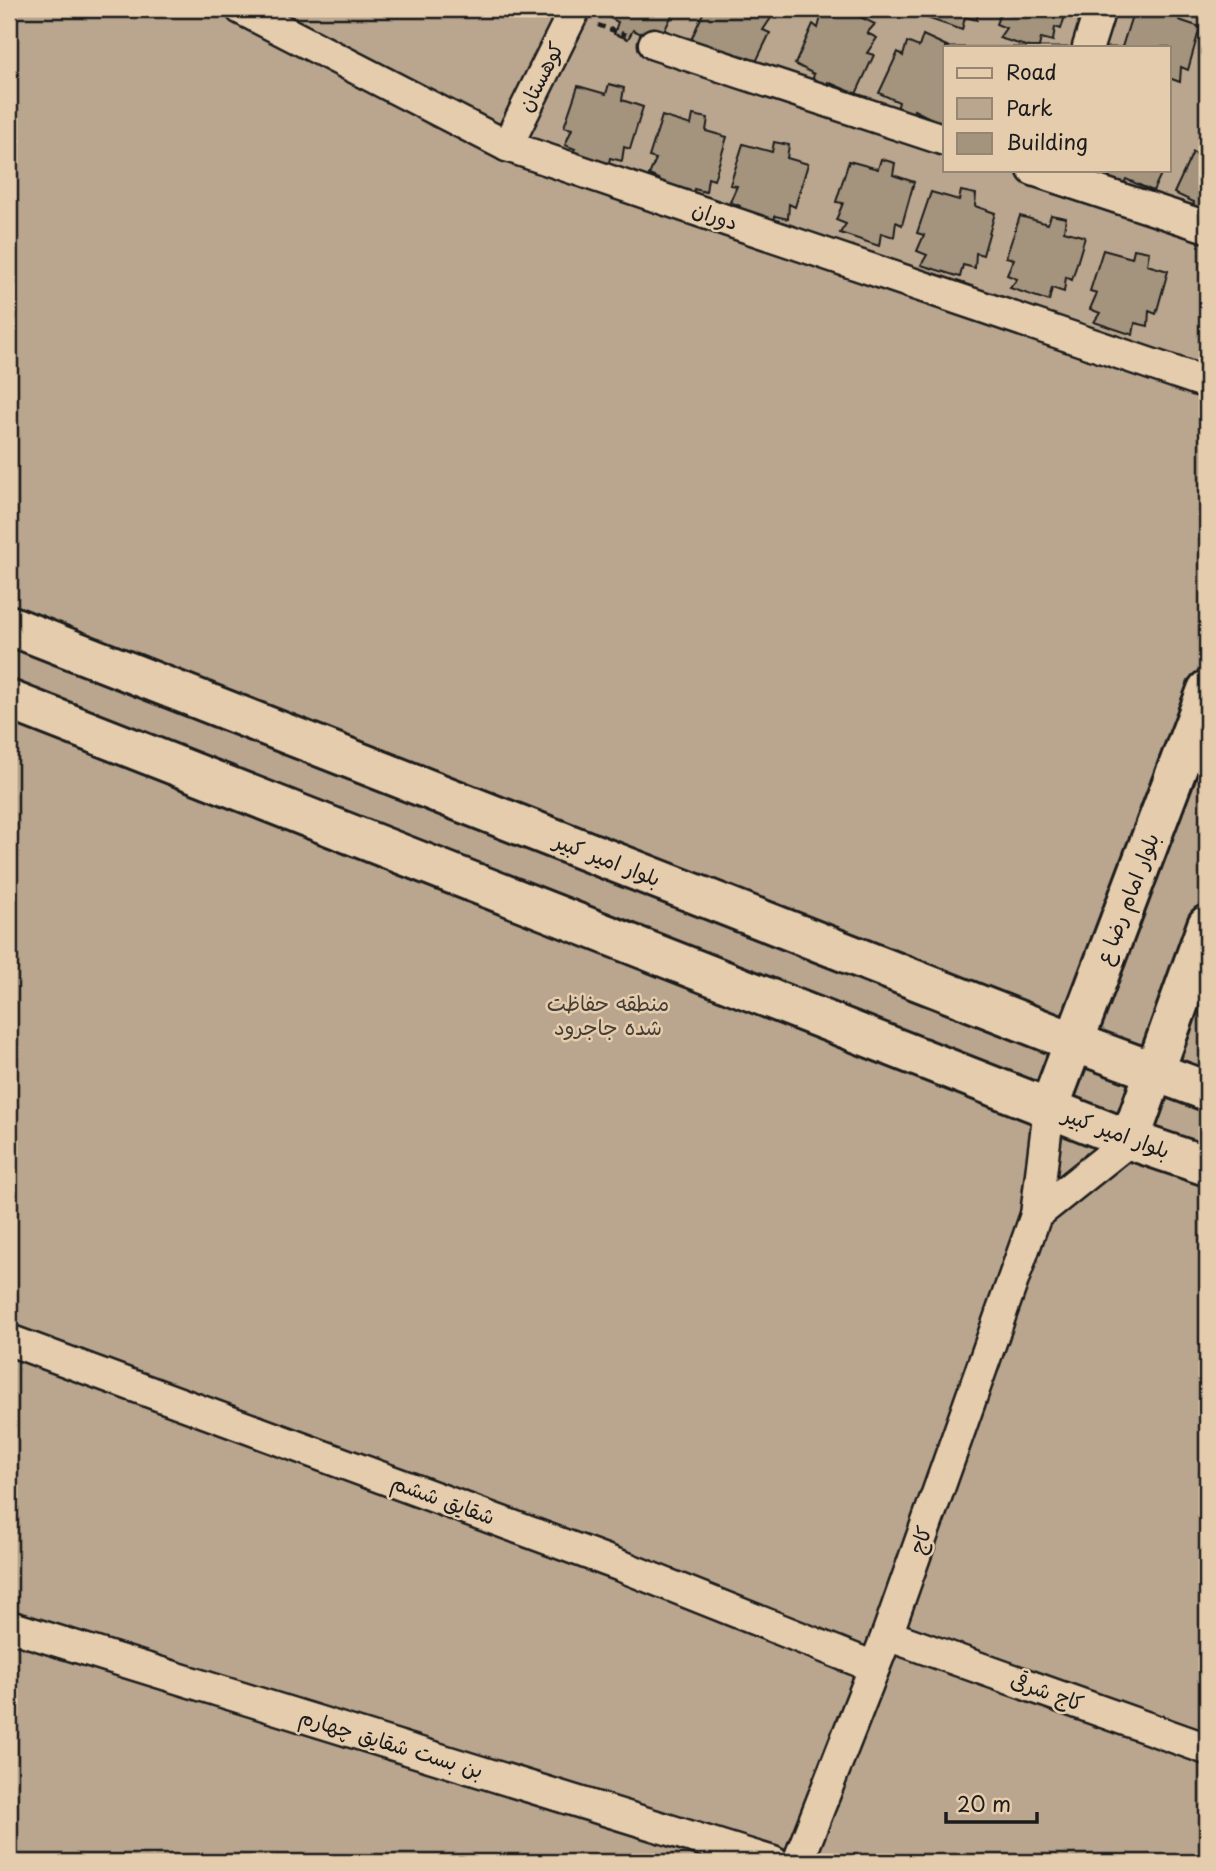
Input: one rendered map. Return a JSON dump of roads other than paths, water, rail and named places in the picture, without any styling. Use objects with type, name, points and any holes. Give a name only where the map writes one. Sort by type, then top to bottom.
[{"type":"main road","name":"بلوار امیر کبیر","points":[[9,625],[1073,1042],[1207,1091]]},
{"type":"main road","name":"بلوار امام رضا ع","points":[[1049,1108],[1207,690]]},
{"type":"main road","name":"بلوار امیر کبیر","points":[[9,701],[1130,1140],[1207,1166]]},
{"type":"main road","points":[[1130,1140],[1207,925]]},
{"type":"street","name":"دوران","points":[[240,9],[506,146],[1207,383]]},
{"type":"street","points":[[1088,46],[1100,9]]},
{"type":"street","name":"کوهستان","points":[[506,146],[573,13]]},
{"type":"street","points":[[654,44],[943,140]]},
{"type":"street","points":[[1046,172],[1207,227]]},
{"type":"street","name":"کاج","points":[[798,1862],[887,1635],[1036,1216],[1049,1108]]},
{"type":"street","points":[[1036,1216],[1130,1140]]},
{"type":"street","name":"شقایق ششم","points":[[9,1340],[624,1567],[874,1667]]},
{"type":"street","name":"بن بست شقایق چهارم","points":[[9,1626],[773,1862]]},
{"type":"street","name":"کاج شرقی","points":[[887,1635],[1207,1749]]},
{"type":"park label","name":"منطقه حفاظت شده جاجرود","points":[[608,1016]]}]
